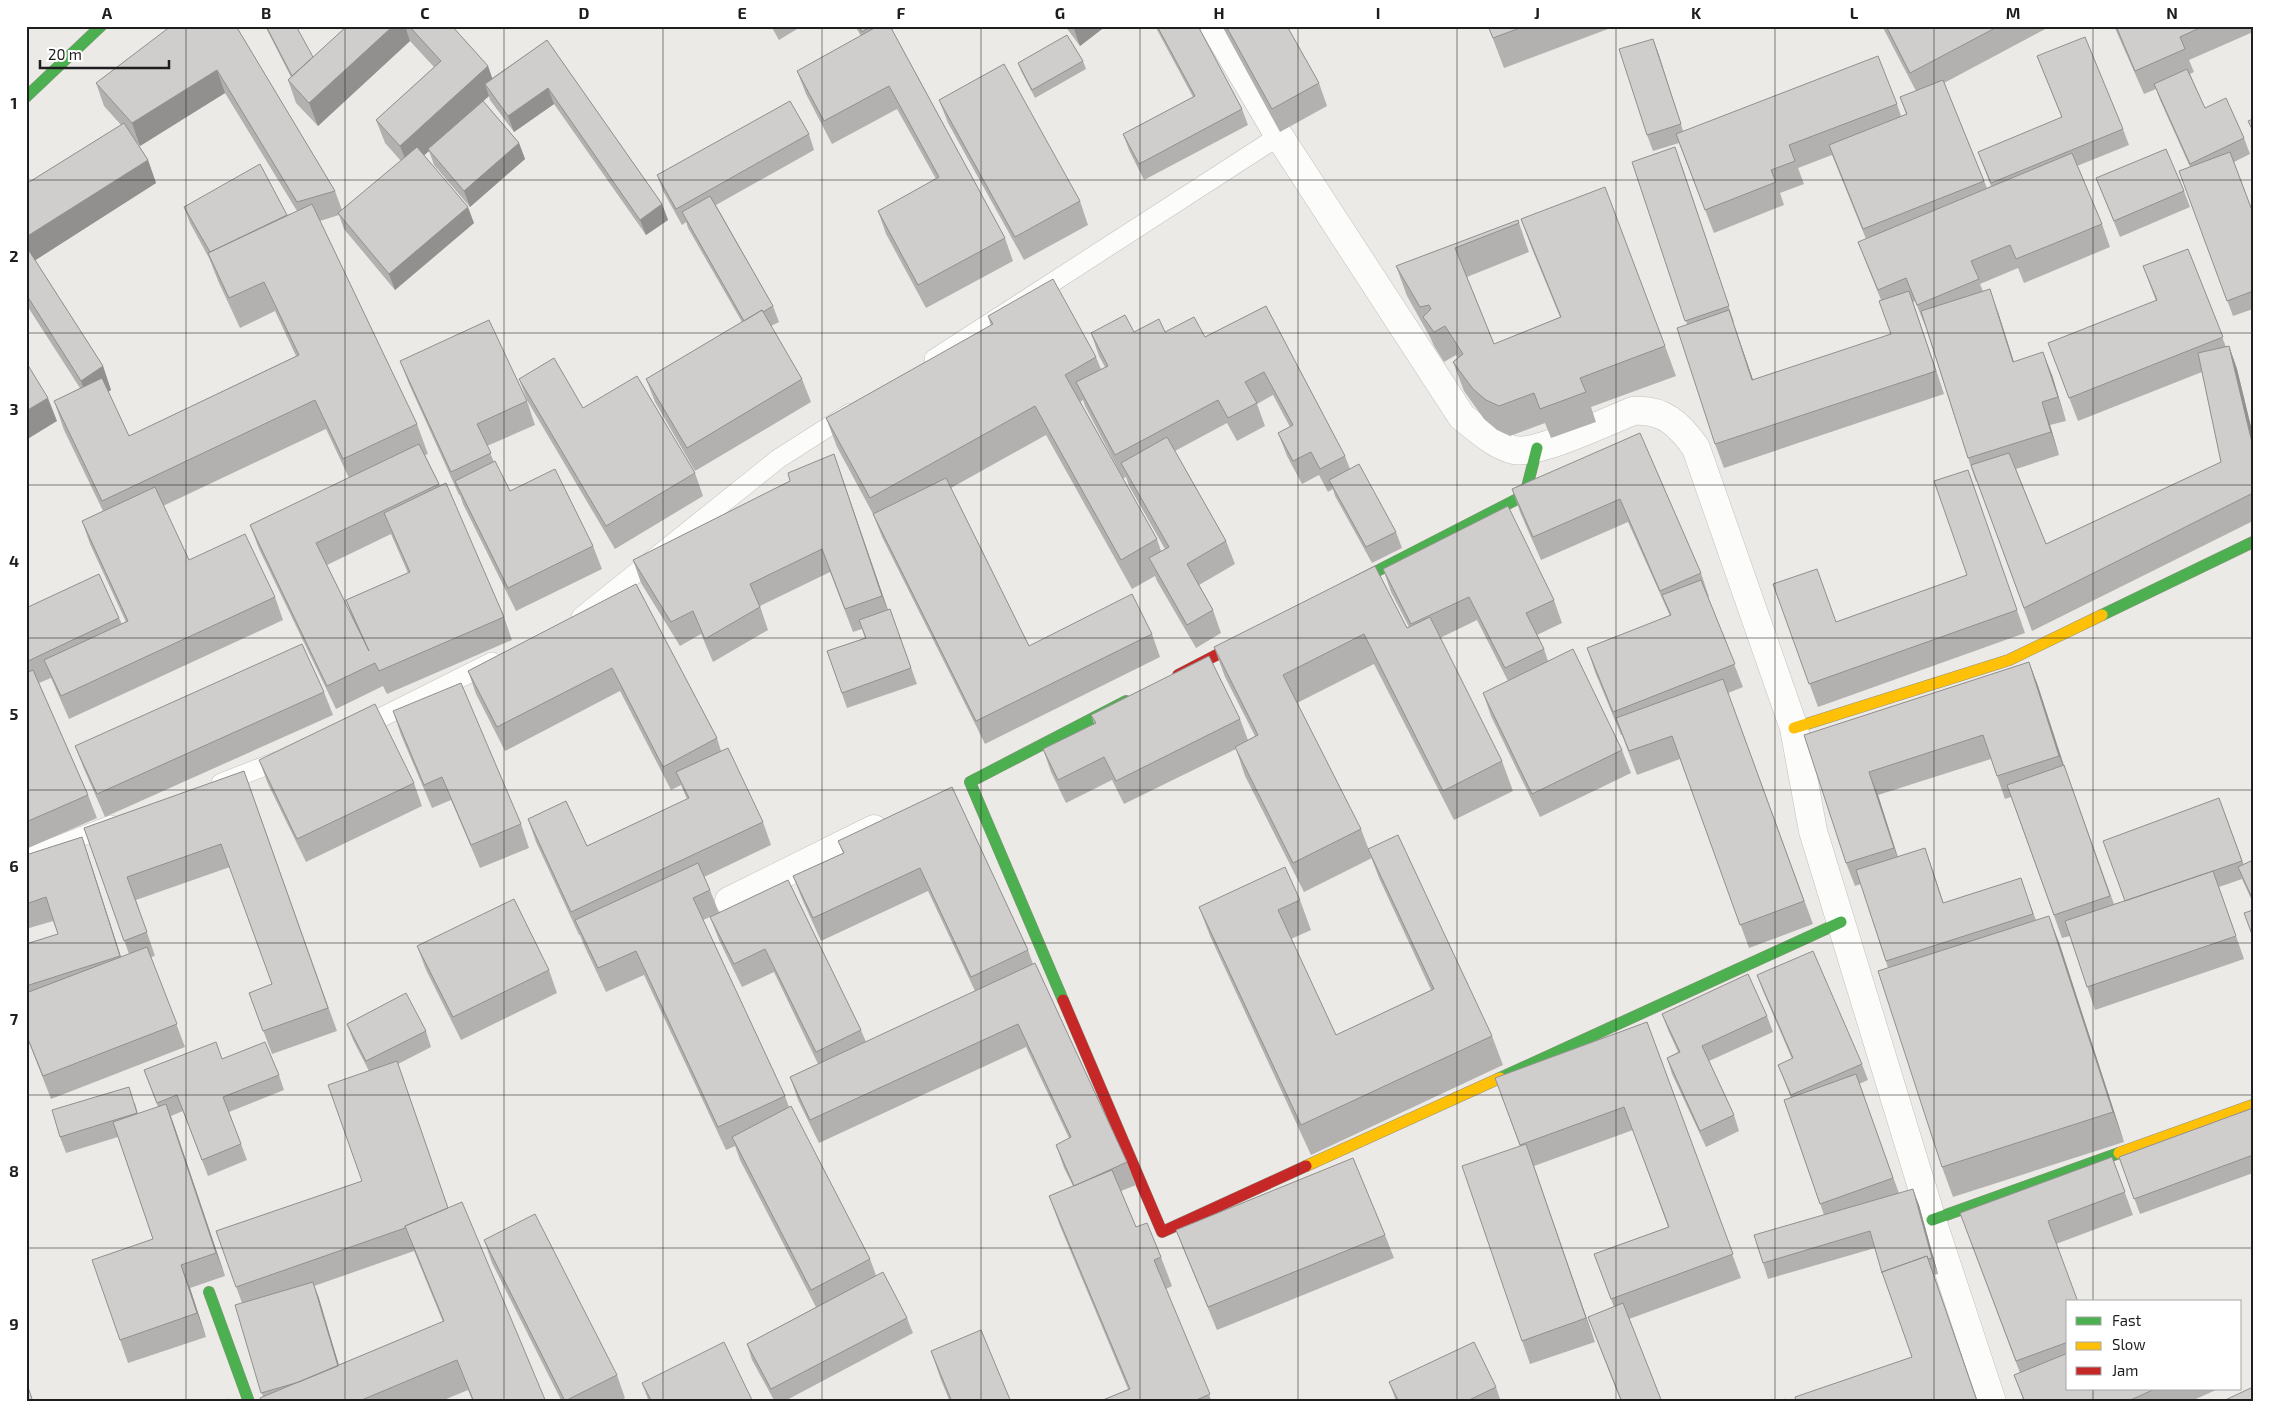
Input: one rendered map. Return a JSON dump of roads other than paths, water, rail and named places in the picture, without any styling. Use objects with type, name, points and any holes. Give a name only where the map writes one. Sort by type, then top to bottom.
[{"type":"street","points":[[26,97],[101,26]]},
{"type":"street","points":[[1214,26],[1279,136],[1462,417],[1495,442],[1515,450],[1537,448],[1633,411],[1647,410],[1663,414],[1674,421],[1686,433],[1696,448],[1794,728],[1813,831],[1932,1220],[1992,1402]]},
{"type":"street","points":[[1331,595],[1525,495],[1537,448]]},
{"type":"street","points":[[1794,728],[2009,660],[2253,542]]},
{"type":"street","points":[[1164,682],[1261,632]]},
{"type":"street","points":[[1138,696],[961,787],[1162,1232],[1841,922]]},
{"type":"street","points":[[729,901],[898,817]]},
{"type":"street","points":[[1932,1220],[2253,1105]]},
{"type":"street","points":[[209,1292],[249,1402]]},
{"type":"lane","points":[[919,369],[1279,136]]},
{"type":"lane","points":[[566,624],[584,615],[778,459],[869,401]]},
{"type":"lane","points":[[346,735],[505,655]]},
{"type":"lane","points":[[209,788],[300,753]]},
{"type":"lane","points":[[26,858],[127,819]]}]
